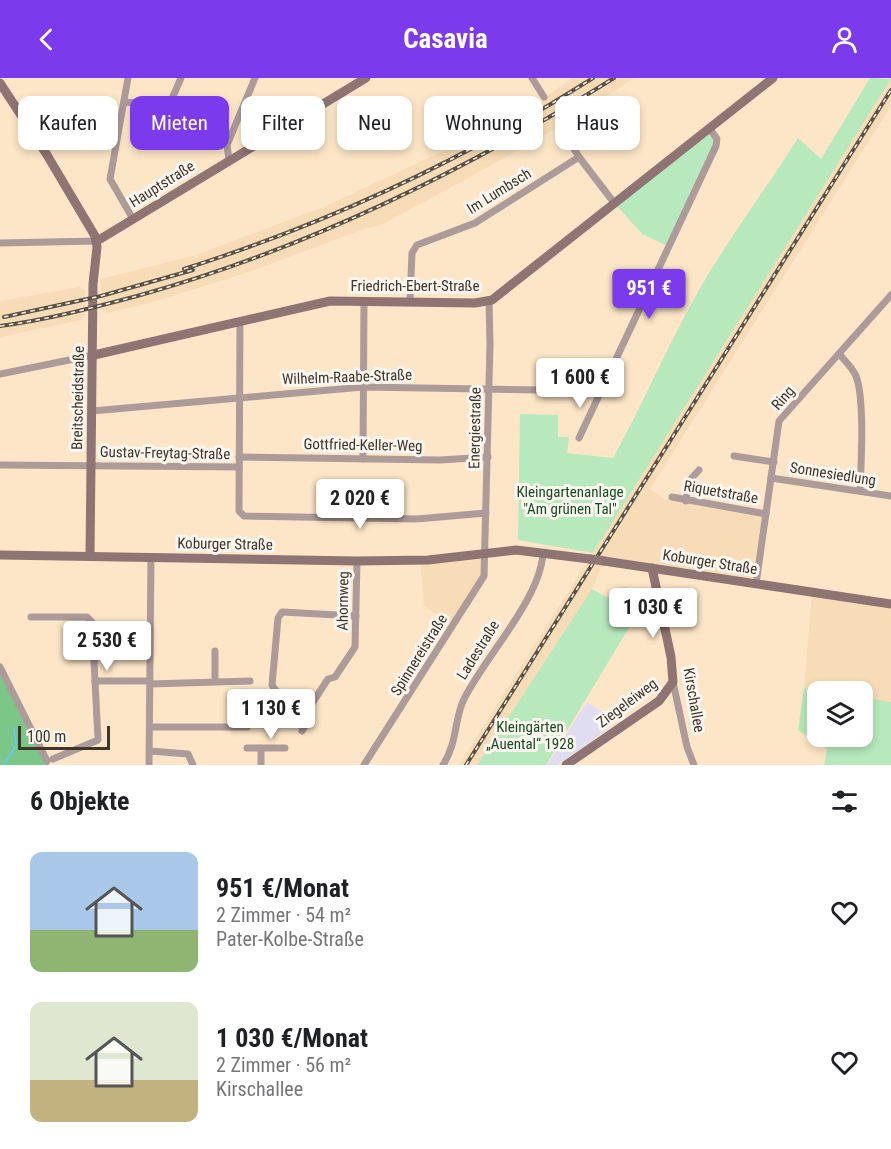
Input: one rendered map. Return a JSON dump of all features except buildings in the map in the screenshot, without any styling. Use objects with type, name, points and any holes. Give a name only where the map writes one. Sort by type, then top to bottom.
[{"type":"main road","name":"Hauptstraße","points":[[97,241],[366,78]]},
{"type":"main road","name":"Friedrich-Ebert-Straße","points":[[94,355],[328,302],[489,301],[500,296],[773,78]]},
{"type":"main road","points":[[0,83],[90,226],[97,241]]},
{"type":"main road","points":[[90,226],[101,230],[116,230]]},
{"type":"main road","name":"Breitscheidstraße","points":[[90,556],[93,284],[97,241]]},
{"type":"main road","name":"Koburger Straße","points":[[0,555],[357,561],[504,556],[524,552],[590,559],[891,604]]},
{"type":"main road","name":"Kirschallee","points":[[652,568],[672,661],[674,682]]},
{"type":"main road","name":"Ziegeleiweg","points":[[566,765],[659,701],[674,682]]},
{"type":"street","points":[[128,78],[110,179],[133,219]]},
{"type":"street","points":[[124,102],[166,105],[171,101],[182,78]]},
{"type":"street","points":[[229,160],[227,145],[255,78]]},
{"type":"street","points":[[532,78],[544,97]]},
{"type":"street","points":[[579,438],[716,147],[717,139],[710,129]]},
{"type":"street","points":[[575,150],[615,204]]},
{"type":"street","name":"Im Lumbsch","points":[[410,302],[412,254],[417,245],[475,223],[579,157]]},
{"type":"street","points":[[0,243],[97,241]]},
{"type":"street","name":"Ring","points":[[756,584],[779,421],[891,295]]},
{"type":"street","points":[[363,459],[364,301]]},
{"type":"street","name":"Energiestraße","points":[[486,555],[489,301]]},
{"type":"street","points":[[240,321],[238,458],[241,514],[417,519],[486,513]]},
{"type":"street","points":[[839,354],[857,378],[861,429],[860,491]]},
{"type":"street","points":[[0,374],[94,355]]},
{"type":"street","name":"Wilhelm-Raabe-Straße","points":[[92,411],[239,396],[363,387],[603,391]]},
{"type":"street","points":[[734,456],[774,462]]},
{"type":"street","name":"Gottfried-Keller-Weg","points":[[238,458],[440,460],[488,457]]},
{"type":"street","name":"Gustav-Freytag-Straße","points":[[0,465],[239,468]]},
{"type":"street","points":[[686,501],[688,482],[699,470]]},
{"type":"street","name":"Sonnesiedlung","points":[[771,478],[891,496]]},
{"type":"street","name":"Riquetstraße","points":[[672,497],[766,513]]},
{"type":"street","name":"Ladestraße","points":[[443,765],[452,751],[462,701],[538,581],[543,554]]},
{"type":"street","name":"Spinnereistraße","points":[[364,765],[481,582],[486,555]]},
{"type":"street","points":[[149,765],[151,557]]},
{"type":"street","name":"Ahornweg","points":[[302,731],[308,716],[307,711],[328,679],[335,677],[355,647],[357,561]]},
{"type":"street","points":[[308,716],[281,698],[272,685],[278,618],[282,612],[356,616]]},
{"type":"street","points":[[0,667],[50,760],[98,740],[92,622],[87,617],[31,616]]},
{"type":"street","points":[[215,651],[215,681]]},
{"type":"street","points":[[95,681],[150,683],[250,681]]},
{"type":"street","name":"Kirschallee","points":[[674,682],[687,747],[694,765]]},
{"type":"street","points":[[151,726],[247,727]]},
{"type":"street","points":[[247,748],[285,748]]},
{"type":"street","points":[[261,748],[261,765]]},
{"type":"street","points":[[150,751],[188,754],[193,765]]},
{"type":"shaded area","points":[[572,78],[634,78],[607,96],[555,96],[555,129],[543,136],[543,98]]},
{"type":"shaded area","points":[[891,79],[891,106],[650,489],[666,500],[672,497],[766,514],[756,584],[604,561],[592,589],[477,765],[459,765]]},
{"type":"shaded area","points":[[445,150],[518,150],[379,226],[367,228],[243,274],[143,305],[106,313],[102,309],[100,279],[193,256],[326,206]]},
{"type":"shaded area","points":[[80,287],[85,291],[85,315],[81,320],[0,337],[0,301]]},
{"type":"shaded area","points":[[486,555],[485,568],[454,626],[424,606],[420,560]]},
{"type":"shaded area","points":[[812,592],[891,604],[891,702],[873,699],[873,681],[807,681],[807,688],[804,688]]},
{"type":"shaded area","points":[[587,702],[606,714],[611,727],[557,765],[547,765]]},
{"type":"green space","name":"Kleingartenanlage \"Am grünen Tal\"","points":[[870,78],[891,79],[593,553],[518,540],[520,414],[558,415],[558,437],[569,437],[567,453],[613,458],[706,278],[798,138],[821,159]]},
{"type":"green space","points":[[710,129],[717,138],[669,247],[642,234],[615,204]]},
{"type":"green space","name":"Kleingärten „Auental“ 1928","points":[[627,587],[647,598],[546,765],[477,765],[592,589],[608,598],[614,589]]},
{"type":"green space","points":[[0,667],[49,765],[0,765]]},
{"type":"green space","points":[[804,688],[807,688],[807,736],[798,730]]},
{"type":"green space","points":[[873,699],[891,702],[891,765],[824,765],[827,749],[824,747],[873,747]]},
{"type":"waterway","points":[[4,765],[16,745],[14,728]]},
{"type":"railway","points":[[184,269],[291,231],[394,187],[495,136],[593,78]]},
{"type":"railway","points":[[0,326],[52,317],[137,296],[200,277],[323,231],[501,145],[614,78]]},
{"type":"railway","points":[[466,765],[891,90]]},
{"type":"railway","points":[[4,317],[101,296],[193,270]]}]
